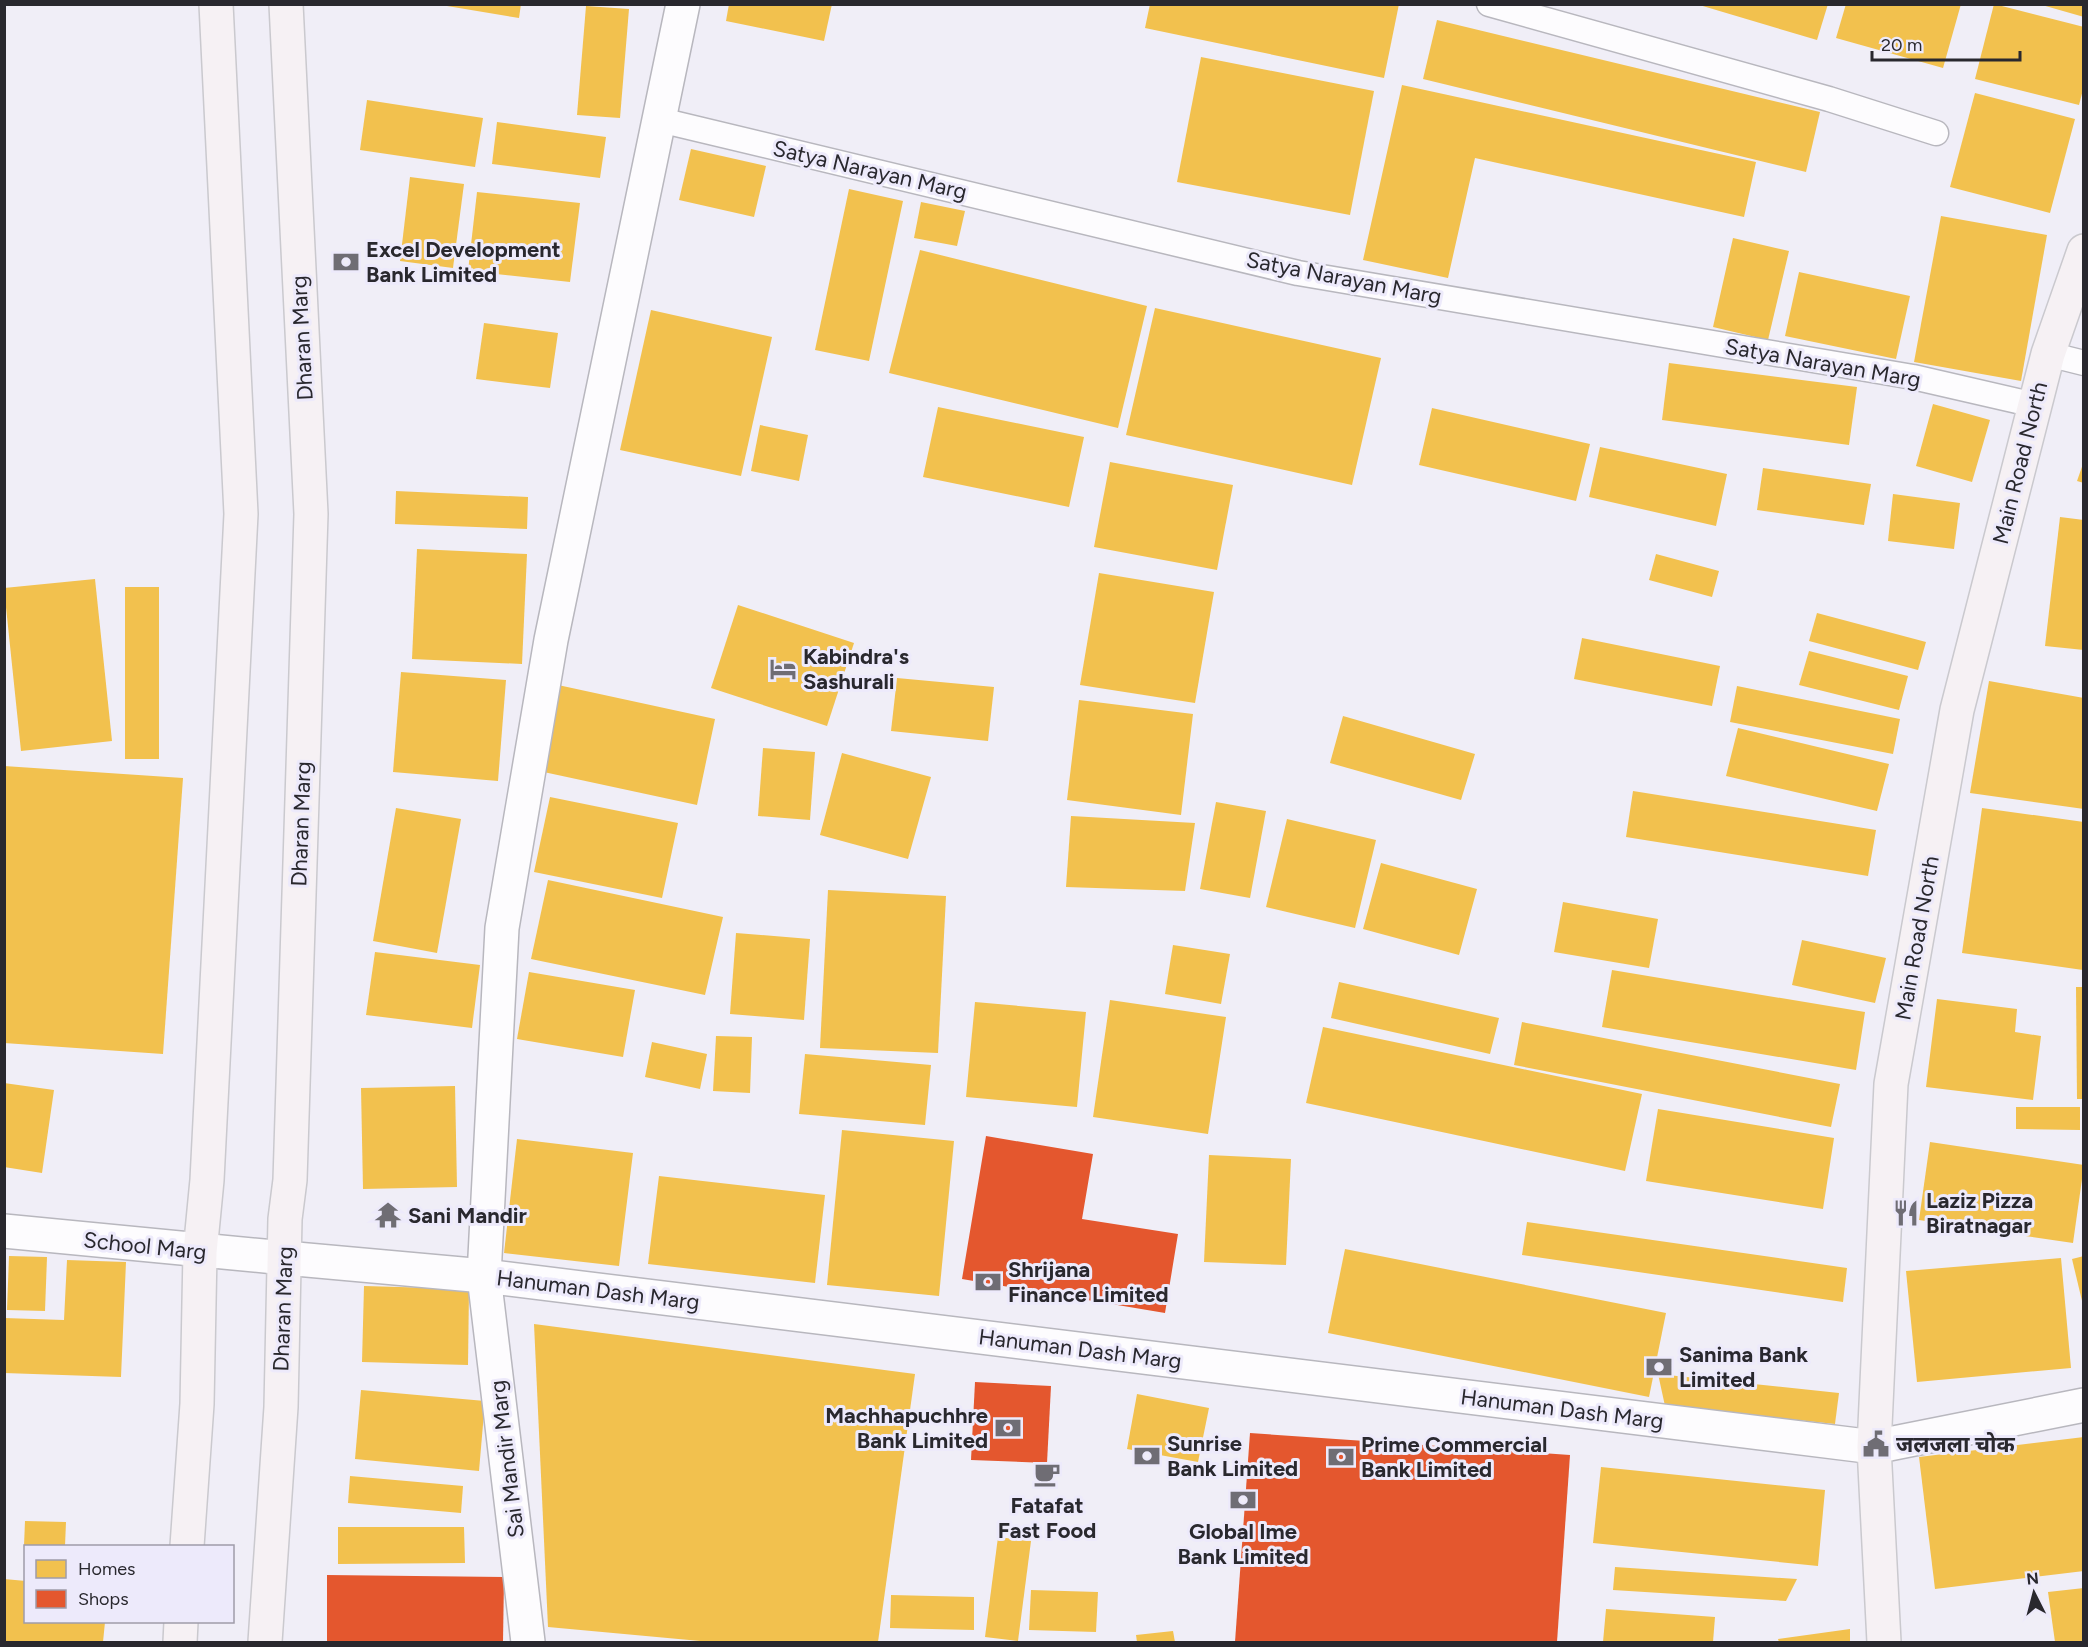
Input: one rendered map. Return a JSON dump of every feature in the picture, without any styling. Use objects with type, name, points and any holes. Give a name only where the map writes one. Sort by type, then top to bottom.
[{"type":"main road","points":[[187,1545],[197,1404],[200,1252],[207,1180],[241,514],[216,4]]},
{"type":"main road","name":"Dharan Marg","points":[[265,1642],[281,1407],[285,1258],[291,1168],[311,514],[286,4]]},
{"type":"main road","name":"Main Road North","points":[[1884,1642],[1874,1447],[1891,1084],[1957,710],[2048,354],[2084,251]]},
{"type":"main road","points":[[180,1642],[181,1623]]},
{"type":"street","name":"Sai Mandir Marg","points":[[528,1642],[484,1276],[502,928],[551,640],[683,4]]},
{"type":"street","name":"School Marg","points":[[4,1231],[200,1252],[285,1258]]},
{"type":"street","name":"Hanuman Dash Marg","points":[[285,1258],[484,1276],[1874,1447],[2084,1405]]},
{"type":"lane","points":[[1490,4],[1829,99],[1936,133]]},
{"type":"lane","name":"Satya Narayan Marg","points":[[660,120],[1298,273],[1901,375],[2035,405]]},
{"type":"lane","points":[[2048,354],[2084,363]]},
{"type":"building: Homes","points":[[435,4],[521,4],[519,18]]},
{"type":"building: Homes","points":[[729,4],[832,4],[824,41],[726,21]]},
{"type":"building: Homes","points":[[1150,4],[1399,4],[1384,78],[1145,28]]},
{"type":"building: Homes","points":[[1696,4],[1828,4],[1817,40]]},
{"type":"building: Homes","points":[[1846,4],[1961,4],[1943,68],[1836,38]]},
{"type":"building: Homes","points":[[1994,4],[2084,27],[2084,86],[2079,105],[1975,79]]},
{"type":"building: Homes","points":[[2084,4],[2084,17],[2042,5]]},
{"type":"building: Homes","points":[[586,6],[629,9],[620,118],[577,115]]},
{"type":"building: Homes","points":[[1437,20],[1820,112],[1806,172],[1423,79]]},
{"type":"building: Homes","points":[[1201,57],[1374,91],[1350,215],[1177,182]]},
{"type":"building: Homes","points":[[1402,85],[1756,162],[1744,217],[1475,158],[1448,278],[1363,260]]},
{"type":"building: Homes","points":[[1975,93],[2075,119],[2050,213],[1950,187]]},
{"type":"building: Homes","points":[[367,100],[483,118],[475,167],[360,150]]},
{"type":"building: Homes","points":[[497,122],[606,137],[600,178],[492,164]]},
{"type":"building: Homes","points":[[691,149],[766,166],[754,217],[679,200]]},
{"type":"building: Homes","points":[[410,177],[464,184],[453,268],[400,261]]},
{"type":"building: Homes","points":[[849,189],[903,201],[869,361],[815,350]]},
{"type":"building: Homes","points":[[477,192],[580,203],[570,282],[468,271]]},
{"type":"building: Homes","points":[[921,202],[965,211],[957,246],[914,238]]},
{"type":"building: Homes","points":[[1941,216],[2047,235],[2021,381],[1914,362]]},
{"type":"building: Homes","points":[[1733,238],[1789,251],[1768,340],[1713,327]]},
{"type":"building: Homes","points":[[920,250],[1147,306],[1118,428],[889,373]]},
{"type":"building: Homes","points":[[1799,272],[1910,296],[1896,359],[1785,336]]},
{"type":"building: Homes","points":[[1155,308],[1381,358],[1352,485],[1126,435]]},
{"type":"building: Homes","points":[[651,310],[772,337],[741,476],[620,450]]},
{"type":"building: Homes","points":[[484,323],[558,333],[550,388],[476,379]]},
{"type":"building: Homes","points":[[1669,363],[1857,387],[1849,445],[1662,420]]},
{"type":"building: Homes","points":[[1933,404],[1990,420],[1972,482],[1916,466]]},
{"type":"building: Homes","points":[[938,407],[1084,437],[1069,507],[923,477]]},
{"type":"building: Homes","points":[[1432,408],[1590,444],[1576,501],[1419,465]]},
{"type":"building: Homes","points":[[760,425],[808,435],[799,481],[751,471]]},
{"type":"building: Homes","points":[[1600,447],[1727,474],[1716,526],[1589,497]]},
{"type":"building: Homes","points":[[2084,461],[2084,483],[2077,481]]},
{"type":"building: Homes","points":[[1110,462],[1233,485],[1217,570],[1094,547]]},
{"type":"building: Homes","points":[[1763,468],[1871,484],[1864,525],[1757,510]]},
{"type":"building: Homes","points":[[396,491],[528,497],[527,529],[395,524]]},
{"type":"building: Homes","points":[[1893,494],[1960,503],[1954,549],[1888,541]]},
{"type":"building: Homes","points":[[2060,517],[2084,520],[2084,650],[2045,646]]},
{"type":"building: Homes","points":[[417,549],[527,554],[522,664],[412,659]]},
{"type":"building: Homes","points":[[1656,554],[1719,571],[1712,597],[1649,580]]},
{"type":"building: Homes","points":[[1099,573],[1214,592],[1195,703],[1080,685]]},
{"type":"building: Homes","points":[[95,579],[112,741],[21,751],[4,588]]},
{"type":"building: Homes","points":[[125,587],[159,587],[159,759],[125,759]]},
{"type":"building: Homes","points":[[738,605],[854,643],[827,726],[711,688]]},
{"type":"building: Homes","points":[[1817,613],[1926,642],[1918,670],[1809,641]]},
{"type":"building: Homes","points":[[1582,638],[1720,666],[1712,706],[1574,679]]},
{"type":"building: Homes","points":[[1809,651],[1908,676],[1899,710],[1799,685]]},
{"type":"building: Homes","points":[[401,672],[506,680],[498,781],[393,772]]},
{"type":"building: Homes","points":[[897,678],[994,687],[988,741],[891,731]]},
{"type":"building: Homes","points":[[1989,681],[2084,698],[2084,809],[1970,793]]},
{"type":"building: Homes","points":[[558,685],[715,719],[697,805],[539,771]]},
{"type":"building: Homes","points":[[1737,686],[1900,719],[1893,754],[1730,722]]},
{"type":"building: Homes","points":[[1079,700],[1193,714],[1181,815],[1067,800]]},
{"type":"building: Homes","points":[[1343,716],[1475,754],[1461,800],[1330,763]]},
{"type":"building: Homes","points":[[1738,728],[1889,764],[1877,811],[1726,776]]},
{"type":"building: Homes","points":[[763,748],[815,752],[810,820],[758,816]]},
{"type":"building: Homes","points":[[842,753],[931,777],[908,859],[820,835]]},
{"type":"building: Homes","points":[[4,766],[183,778],[163,1054],[4,1043]]},
{"type":"building: Homes","points":[[1633,791],[1876,830],[1868,876],[1626,837]]},
{"type":"building: Homes","points":[[550,797],[678,823],[662,898],[534,872]]},
{"type":"building: Homes","points":[[1216,802],[1266,811],[1250,898],[1200,889]]},
{"type":"building: Homes","points":[[396,808],[461,819],[437,953],[373,941]]},
{"type":"building: Homes","points":[[1982,808],[2084,822],[2083,970],[1962,953]]},
{"type":"building: Homes","points":[[1071,816],[1195,823],[1185,891],[1066,887]]},
{"type":"building: Homes","points":[[1287,819],[1376,840],[1355,928],[1266,907]]},
{"type":"building: Homes","points":[[1381,863],[1477,889],[1459,955],[1363,929]]},
{"type":"building: Homes","points":[[548,880],[723,917],[705,995],[531,959]]},
{"type":"building: Homes","points":[[828,890],[946,896],[938,1053],[820,1048]]},
{"type":"building: Homes","points":[[1563,902],[1658,919],[1649,968],[1554,952]]},
{"type":"building: Homes","points":[[736,933],[810,939],[804,1020],[730,1014]]},
{"type":"building: Homes","points":[[1802,940],[1886,958],[1875,1003],[1792,985]]},
{"type":"building: Homes","points":[[1173,945],[1230,954],[1221,1004],[1165,994]]},
{"type":"building: Homes","points":[[375,952],[480,965],[472,1028],[366,1015]]},
{"type":"building: Homes","points":[[1612,970],[1865,1012],[1856,1070],[1602,1027]]},
{"type":"building: Homes","points":[[529,972],[635,990],[623,1057],[517,1039]]},
{"type":"building: Homes","points":[[1339,982],[1499,1018],[1490,1054],[1331,1018]]},
{"type":"building: Homes","points":[[2076,987],[2084,987],[2084,1099],[2077,1099]]},
{"type":"building: Homes","points":[[1937,999],[2017,1009],[2015,1032],[2041,1036],[2033,1100],[1926,1087]]},
{"type":"building: Homes","points":[[1110,1000],[1226,1017],[1208,1134],[1093,1117]]},
{"type":"building: Homes","points":[[975,1002],[1086,1012],[1077,1107],[966,1097]]},
{"type":"building: Homes","points":[[1522,1022],[1840,1084],[1831,1127],[1514,1065]]},
{"type":"building: Homes","points":[[1323,1027],[1642,1094],[1625,1171],[1306,1103]]},
{"type":"building: Homes","points":[[716,1036],[752,1037],[750,1093],[713,1091]]},
{"type":"building: Homes","points":[[652,1042],[707,1054],[700,1089],[645,1077]]},
{"type":"building: Homes","points":[[805,1054],[931,1065],[925,1125],[799,1114]]},
{"type":"building: Homes","points":[[4,1083],[54,1090],[42,1173],[4,1167]]},
{"type":"building: Homes","points":[[455,1086],[457,1187],[363,1189],[361,1088]]},
{"type":"building: Homes","points":[[2016,1107],[2080,1107],[2080,1130],[2016,1129]]},
{"type":"building: Homes","points":[[1658,1109],[1834,1138],[1823,1209],[1646,1181]]},
{"type":"building: Homes","points":[[842,1130],[954,1141],[939,1296],[827,1285]]},
{"type":"building: Homes","points":[[517,1139],[633,1153],[619,1266],[504,1253]]},
{"type":"building: Homes","points":[[1930,1142],[2084,1165],[2073,1243],[1919,1220]]},
{"type":"building: Homes","points":[[1209,1155],[1291,1159],[1286,1265],[1204,1262]]},
{"type":"building: Homes","points":[[659,1176],[825,1195],[815,1283],[648,1264]]},
{"type":"building: Homes","points":[[1527,1222],[1847,1268],[1843,1302],[1522,1255]]},
{"type":"building: Homes","points":[[1345,1249],[1666,1313],[1649,1397],[1328,1333]]},
{"type":"building: Homes","points":[[9,1256],[47,1257],[45,1311],[7,1310]]},
{"type":"building: Homes","points":[[2084,1256],[2084,1305],[2083,1305],[2072,1259]]},
{"type":"building: Homes","points":[[2061,1258],[2071,1368],[1917,1382],[1906,1271]]},
{"type":"building: Homes","points":[[67,1260],[126,1262],[121,1377],[4,1373],[4,1318],[64,1320]]},
{"type":"building: Homes","points":[[364,1286],[469,1289],[468,1365],[362,1362]]},
{"type":"building: Homes","points":[[534,1324],[915,1374],[878,1642],[711,1642],[548,1627]]},
{"type":"building: Homes","points":[[1658,1374],[1839,1393],[1835,1424],[1665,1406]]},
{"type":"building: Homes","points":[[361,1390],[485,1401],[479,1471],[355,1459]]},
{"type":"building: Homes","points":[[1137,1394],[1209,1408],[1198,1462],[1127,1449]]},
{"type":"building: Homes","points":[[2084,1437],[2084,1571],[1935,1589],[1919,1457]]},
{"type":"building: Homes","points":[[1601,1467],[1825,1490],[1818,1566],[1593,1543]]},
{"type":"building: Homes","points":[[350,1476],[463,1486],[461,1513],[348,1503]]},
{"type":"building: Homes","points":[[25,1521],[66,1522],[65,1545],[24,1545]]},
{"type":"building: Homes","points":[[338,1527],[464,1527],[465,1563],[338,1564]]},
{"type":"building: Homes","points":[[998,1537],[1031,1541],[1018,1641],[985,1637]]},
{"type":"building: Homes","points":[[1615,1567],[1797,1579],[1786,1601],[1613,1590]]},
{"type":"building: Homes","points":[[4,1579],[24,1581],[24,1623],[105,1623],[103,1642],[4,1642]]},
{"type":"building: Homes","points":[[2084,1588],[2084,1642],[2055,1642],[2048,1592]]},
{"type":"building: Homes","points":[[1031,1590],[1098,1592],[1096,1632],[1029,1630]]},
{"type":"building: Homes","points":[[891,1595],[974,1597],[974,1630],[890,1628]]},
{"type":"building: Homes","points":[[1606,1609],[1715,1617],[1713,1642],[1603,1642]]},
{"type":"building: Homes","points":[[1850,1629],[1850,1642],[1779,1642],[1778,1639]]},
{"type":"building: Homes","points":[[1173,1631],[1175,1642],[1137,1642],[1136,1635]]},
{"type":"building: Shops","points":[[986,1136],[1093,1154],[1082,1219],[1178,1234],[1165,1313],[962,1279]]},
{"type":"building: Shops","points":[[975,1382],[1051,1386],[1047,1463],[971,1460]]},
{"type":"building: Shops","points":[[1250,1433],[1570,1455],[1557,1642],[1235,1642]]},
{"type":"building: Shops","points":[[327,1575],[504,1577],[503,1642],[327,1642]]},
{"type":"place","name":"Excel Development Bank Limited","points":[[346,262]]},
{"type":"place","name":"Kabindra's Sashurali","points":[[783,669]]},
{"type":"place","name":"Laziz Pizza Biratnagar","points":[[1906,1213]]},
{"type":"place","name":"Sani Mandir","points":[[388,1215]]},
{"type":"place","name":"Shrijana Finance Limited","points":[[988,1282]]},
{"type":"place","name":"Sanima Bank Limited","points":[[1659,1367]]},
{"type":"place","name":"Machhapuchhre Bank Limited","points":[[1008,1428]]},
{"type":"place","name":"जलजला चोक","points":[[1876,1444]]},
{"type":"place","name":"Sunrise Bank Limited","points":[[1147,1456]]},
{"type":"place","name":"Prime Commercial Bank Limited","points":[[1341,1457]]},
{"type":"place","name":"Fatafat Fast Food","points":[[1047,1474]]},
{"type":"place","name":"Global Ime Bank Limited","points":[[1243,1500]]}]
